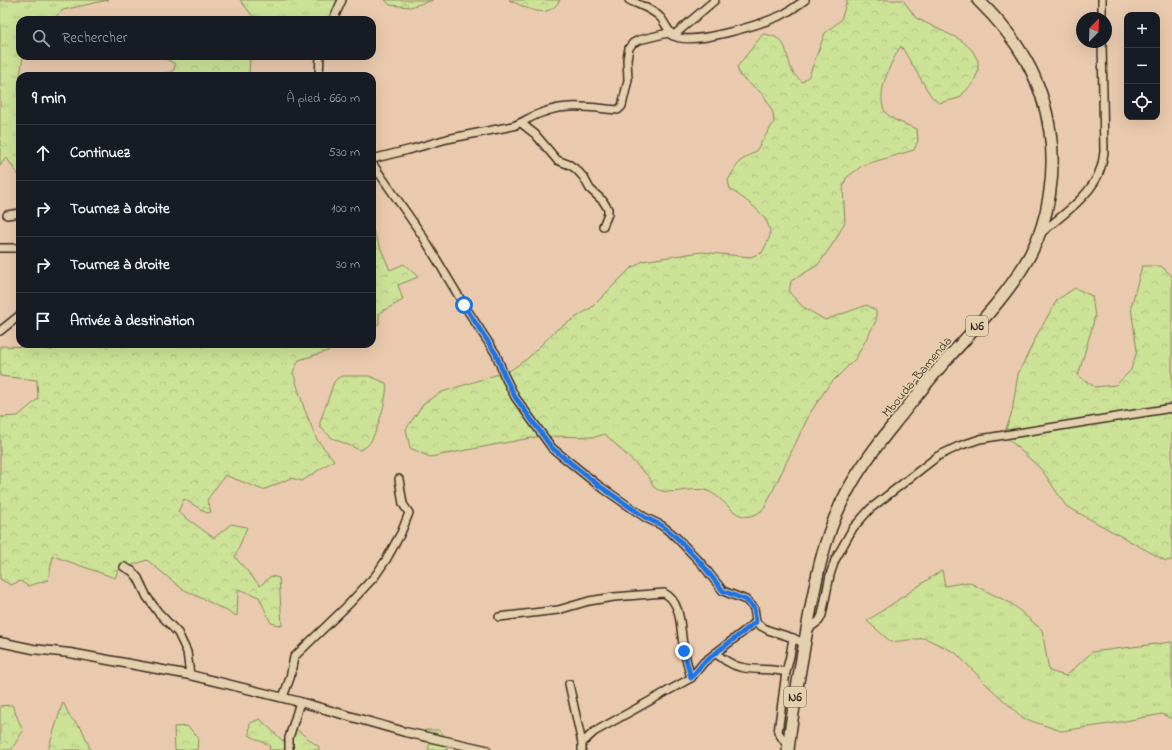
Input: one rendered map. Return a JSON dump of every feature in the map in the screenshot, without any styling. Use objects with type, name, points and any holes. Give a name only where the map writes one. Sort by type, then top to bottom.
[{"type":"highway","name":"Mbouda-Bamenda","points":[[789,749],[793,707],[807,630],[823,551],[834,518],[866,459],[943,364],[999,301],[1030,255],[1040,233],[1049,196],[1053,171],[1053,148],[1048,120],[1039,87],[1026,60],[1012,37],[998,19],[978,0]]},
{"type":"street","points":[[335,16],[342,0]]},
{"type":"street","points":[[629,0],[654,13],[660,18],[673,36]]},
{"type":"street","points":[[673,36],[715,0]]},
{"type":"street","points":[[376,157],[521,123],[545,111],[570,107],[618,110],[620,109],[628,80],[627,60],[629,48],[639,40],[668,33],[687,40],[722,34],[757,25],[783,14],[805,0]]},
{"type":"street","points":[[1102,0],[1102,12]]},
{"type":"street","points":[[1040,233],[1080,200],[1095,181],[1101,168],[1104,152],[1102,48]]},
{"type":"street","points":[[319,72],[320,60]]},
{"type":"street","points":[[521,123],[535,134],[557,160],[570,165],[577,170],[584,178],[590,189],[603,201],[608,208],[608,214],[603,226]]},
{"type":"street","points":[[376,169],[422,235],[496,354],[515,397],[552,448],[598,485],[646,518],[661,525],[675,536],[701,563],[723,591],[746,600],[754,608],[756,622],[768,630],[793,638],[805,644]]},
{"type":"street","points":[[7,215],[16,214]]},
{"type":"street","points":[[0,248],[16,248]]},
{"type":"street","points":[[0,331],[16,318]]},
{"type":"street","points":[[807,630],[819,621],[822,615],[830,575],[836,560],[853,528],[870,509],[938,456],[948,450],[980,439],[1172,408]]},
{"type":"street","points":[[283,697],[290,678],[294,657],[349,604],[375,576],[401,533],[409,513],[403,504],[399,480]]},
{"type":"street","points":[[124,567],[132,571],[138,578],[147,597],[158,612],[178,633],[187,652],[190,675]]},
{"type":"street","points":[[499,617],[558,610],[614,597],[664,593],[668,595],[677,610],[682,624],[682,643],[691,678]]},
{"type":"street","points":[[582,746],[594,732],[691,678],[704,662],[756,622]]},
{"type":"street","points":[[789,749],[778,732],[786,672],[793,638]]},
{"type":"street","points":[[0,642],[33,649],[70,653],[190,675],[283,697],[405,732],[486,750]]},
{"type":"street","points":[[715,653],[724,660],[740,667],[752,669],[774,669],[786,672]]},
{"type":"street","points":[[569,684],[582,746]]},
{"type":"street","points":[[289,750],[289,738],[300,702]]},
{"type":"green space","points":[[0,0],[108,0],[63,10],[56,16],[16,16],[16,60],[22,60],[21,72],[16,72],[16,171],[6,157],[0,166]]},
{"type":"green space","points":[[240,0],[341,0],[335,16],[253,16]]},
{"type":"green space","points":[[385,0],[433,0],[410,7],[390,5]]},
{"type":"green space","points":[[509,0],[560,0],[555,7],[543,12],[529,9]]},
{"type":"green space","points":[[847,0],[903,0],[916,18],[961,40],[972,50],[978,61],[978,72],[973,83],[959,98],[939,103],[931,96],[901,46],[893,60],[883,88],[883,106],[886,113],[891,118],[917,129],[918,140],[914,150],[863,165],[846,178],[843,188],[845,222],[836,239],[818,265],[791,281],[789,292],[803,307],[825,320],[867,305],[876,311],[876,321],[856,358],[828,386],[810,413],[764,509],[754,515],[746,516],[732,510],[712,493],[704,490],[698,489],[670,492],[657,489],[653,486],[649,477],[605,434],[595,437],[541,436],[430,457],[410,448],[406,429],[424,403],[442,392],[511,370],[528,358],[556,330],[591,308],[630,269],[643,261],[701,252],[750,257],[762,253],[770,235],[769,226],[761,213],[749,202],[730,189],[728,180],[739,162],[756,151],[774,122],[773,113],[764,95],[740,76],[737,67],[763,34],[772,36],[782,42],[793,73],[802,82],[809,76],[825,33],[841,20]]},
{"type":"green space","points":[[168,60],[250,60],[249,72],[170,72],[174,70],[175,64]]},
{"type":"green space","points":[[376,237],[390,270],[404,264],[418,277],[398,285],[403,300],[379,313],[379,324],[376,325]]},
{"type":"green space","points":[[1142,266],[1161,266],[1172,276],[1172,560],[1166,561],[1066,506],[1042,470],[1004,435],[1012,412],[1018,374],[1037,335],[1057,300],[1075,288],[1092,296],[1095,317],[1078,376],[1095,387],[1116,385],[1131,370],[1137,351],[1131,307]]},
{"type":"green space","points":[[0,346],[16,346],[16,348],[43,348],[52,350],[52,348],[331,348],[328,351],[299,360],[293,372],[304,408],[317,440],[334,460],[302,481],[291,478],[263,490],[225,475],[207,500],[211,512],[207,513],[184,499],[178,512],[214,538],[231,524],[247,527],[235,557],[260,586],[271,576],[279,578],[282,626],[271,623],[259,597],[238,589],[237,616],[181,588],[147,560],[118,570],[115,578],[53,556],[48,580],[28,586],[20,581],[11,585],[0,579],[0,417],[18,416],[38,399],[37,380],[0,376]]},
{"type":"green space","points":[[343,376],[369,376],[386,383],[386,396],[375,433],[368,445],[360,450],[332,438],[320,427],[320,422],[334,382]]},
{"type":"green space","points":[[942,570],[945,586],[968,582],[1012,604],[1042,630],[1049,671],[1066,676],[1092,652],[1172,642],[1172,719],[1162,714],[1061,731],[1023,718],[988,686],[956,653],[925,638],[891,642],[867,621]]},
{"type":"green space","points":[[63,702],[70,717],[82,729],[90,749],[89,750],[48,750]]},
{"type":"green space","points":[[12,705],[23,731],[11,750],[0,750],[0,706]]},
{"type":"green space","points":[[260,719],[283,741],[296,729],[319,747],[319,750],[269,750],[270,746],[249,735],[250,723]]},
{"type":"green space","points":[[187,726],[198,737],[197,750],[175,750],[174,727]]},
{"type":"green space","points":[[425,730],[438,730],[444,735],[443,744],[448,750],[428,750],[430,743]]},
{"type":"route","points":[[464,305],[496,354],[515,397],[542,432],[552,448],[598,485],[646,518],[661,525],[675,536],[701,563],[723,591],[741,597],[754,608],[756,622],[704,662],[691,678],[684,651]]}]
